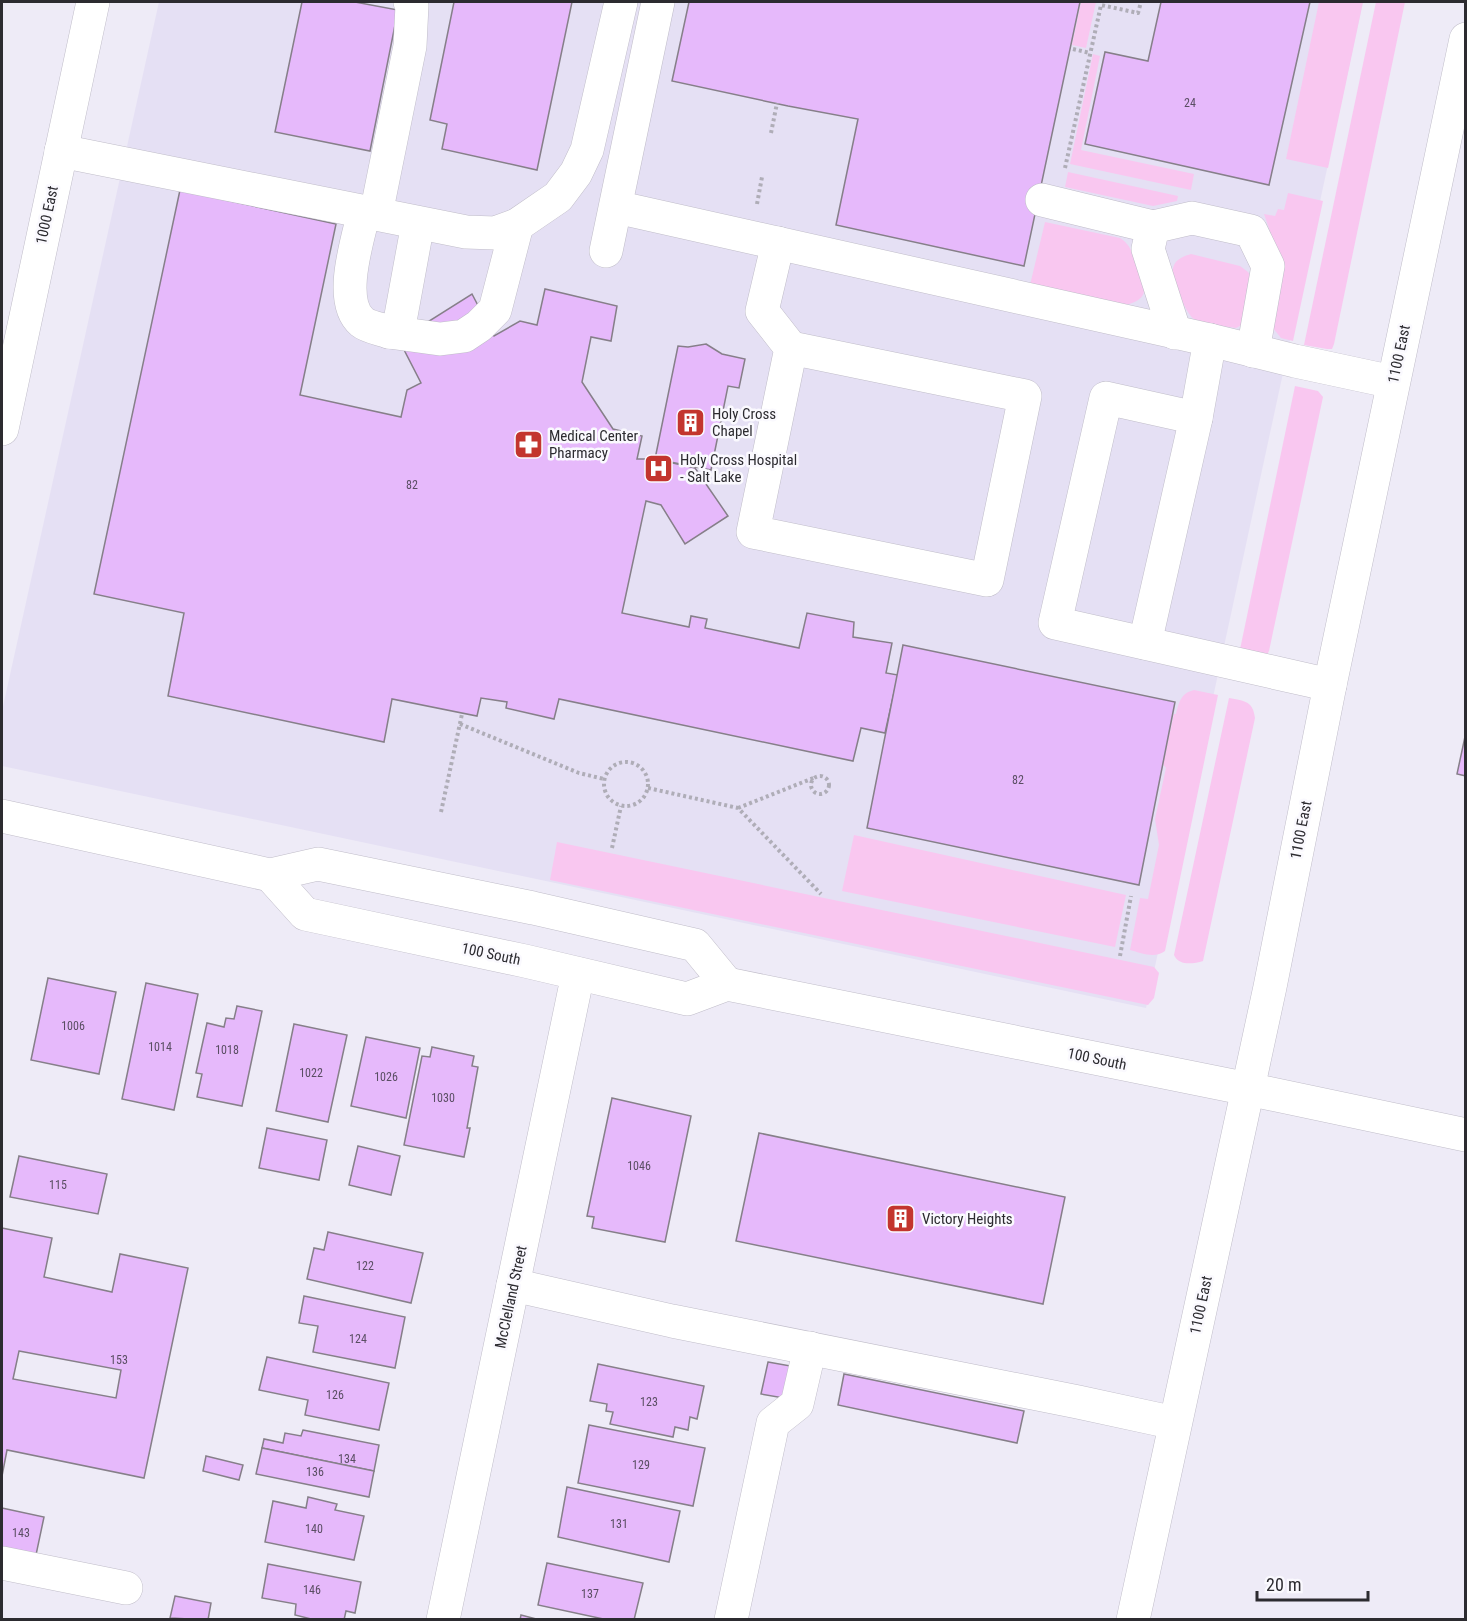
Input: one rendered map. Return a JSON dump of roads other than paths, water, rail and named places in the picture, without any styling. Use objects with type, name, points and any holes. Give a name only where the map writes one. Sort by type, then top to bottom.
[{"type":"street","name":"1000 East","points":[[2,429],[93,2]]},
{"type":"street","points":[[411,2],[410,46],[370,213],[349,284],[352,307],[363,323],[389,332],[440,339],[464,336],[479,326],[495,310],[517,225]]},
{"type":"street","points":[[61,151],[417,223],[466,232],[495,233],[517,225],[558,197],[576,173],[587,150],[621,2]]},
{"type":"street","points":[[606,251],[658,2]]},
{"type":"street","name":"1100 East","points":[[1133,1620],[1270,987],[1330,685],[1466,39]]},
{"type":"street","points":[[1042,200],[1154,227],[1192,218],[1251,231],[1268,266],[1253,351]]},
{"type":"street","points":[[616,207],[1393,382]]},
{"type":"street","points":[[389,332],[400,321],[417,223]]},
{"type":"street","points":[[1154,227],[1148,249],[1175,333]]},
{"type":"street","points":[[778,243],[762,311],[790,348],[1025,396],[987,580],[753,532],[790,348]]},
{"type":"street","points":[[1145,643],[1196,418],[1210,340]]},
{"type":"street","points":[[1196,418],[1106,398],[1055,622],[1330,685]]},
{"type":"street","points":[[2,816],[270,874],[318,864],[533,908],[696,945],[728,984]]},
{"type":"street","name":"100 South","points":[[270,874],[305,914],[687,999],[728,984],[1466,1135]]},
{"type":"street","name":"McClelland Street","points":[[443,1620],[578,974]]},
{"type":"street","points":[[513,1286],[1175,1423]]},
{"type":"street","points":[[731,1620],[773,1423],[797,1404],[810,1348]]},
{"type":"street","points":[[2,1563],[126,1588]]},
{"type":"place","name":"Holy Cross Chapel","points":[[691,423]]},
{"type":"place","name":"Medical Center Pharmacy","points":[[528,445]]},
{"type":"place","name":"Holy Cross Hospital - Salt Lake","points":[[659,469]]},
{"type":"place","name":"Victory Heights","points":[[901,1219]]}]
